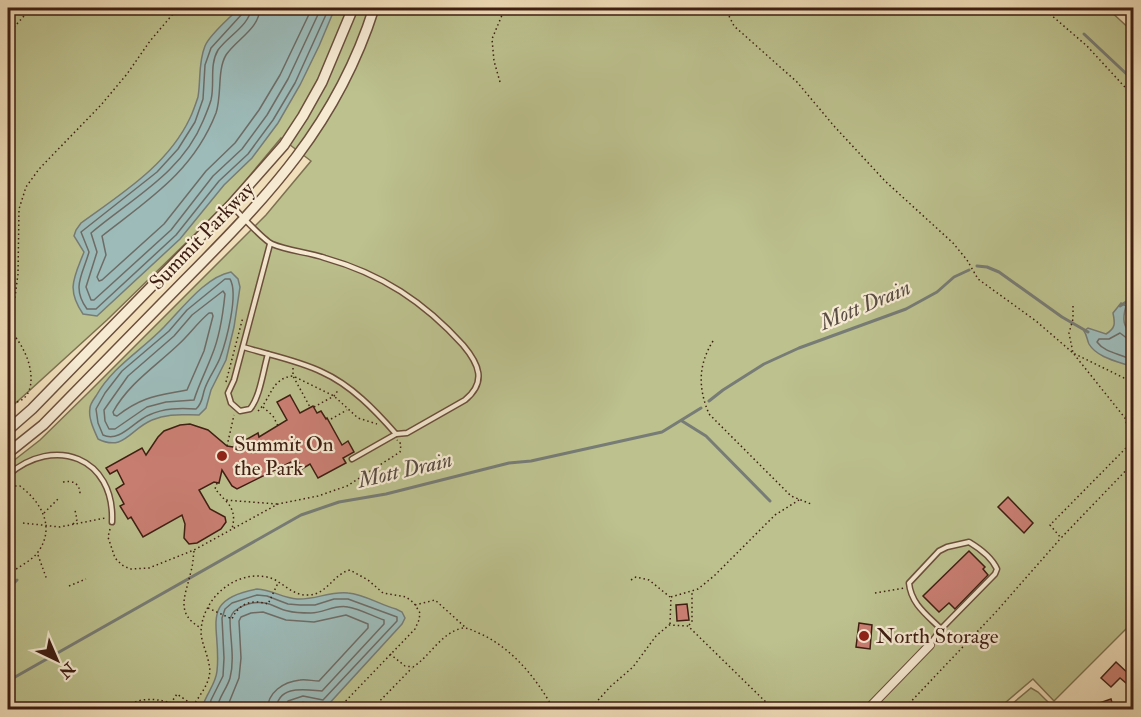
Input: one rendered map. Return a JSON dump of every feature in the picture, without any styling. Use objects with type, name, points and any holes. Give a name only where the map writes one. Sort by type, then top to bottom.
[{"type":"street","name":"Summit Parkway","points":[[8,430],[32,409],[231,206],[284,145],[303,116],[332,62],[353,8]]},
{"type":"street","name":"Summit Parkway","points":[[8,453],[43,424],[245,219],[300,154],[321,124],[354,62],[374,8]]},
{"type":"street","points":[[867,710],[930,645]]},
{"type":"lane","points":[[231,206],[270,243],[329,259],[378,278],[400,290],[420,303],[443,324],[475,359],[479,370],[478,382],[472,394],[407,434],[394,435],[352,459]]},
{"type":"lane","points":[[268,354],[256,401],[250,409],[240,411],[231,403],[228,393],[234,380],[270,243]]},
{"type":"lane","points":[[243,346],[324,372],[345,385],[394,435]]},
{"type":"lane","points":[[8,475],[20,464],[51,455],[67,455],[78,459],[92,467],[103,478],[109,492],[112,519]]},
{"type":"lane","points":[[930,645],[940,629],[992,579],[997,569],[969,542],[939,551],[909,583],[915,603],[940,629]]},
{"type":"path","points":[[8,34],[31,8]]},
{"type":"path","points":[[8,403],[16,403],[24,399],[29,394],[31,386],[29,362],[24,349],[8,327],[18,274],[19,209],[26,187],[39,169],[101,105],[178,8]]},
{"type":"path","points":[[500,82],[494,61],[492,39],[505,8]]},
{"type":"path","points":[[725,8],[734,26],[797,82],[885,181],[953,243],[967,260],[978,279],[1036,321],[1073,353],[1125,418],[1129,434],[1126,448],[1050,525],[1061,538]]},
{"type":"path","points":[[1043,8],[1087,46],[1134,97]]},
{"type":"path","points":[[1073,306],[1073,319],[1069,333],[1073,353]]},
{"type":"path","points":[[224,387],[243,318]]},
{"type":"path","points":[[713,341],[705,354],[700,376],[702,399],[709,414],[791,496],[811,504]]},
{"type":"path","points":[[1073,353],[1124,378],[1134,380]]},
{"type":"path","points":[[287,366],[293,368],[293,376],[312,407],[334,396]]},
{"type":"path","points":[[257,412],[277,382],[285,377],[293,376],[334,396],[358,418],[377,424]]},
{"type":"path","points":[[264,393],[264,404]]},
{"type":"path","points":[[1125,418],[1134,403]]},
{"type":"path","points":[[262,407],[273,416],[278,426]]},
{"type":"path","points":[[331,419],[348,409]]},
{"type":"path","points":[[227,446],[234,415],[239,417]]},
{"type":"path","points":[[225,500],[278,504],[318,496],[347,486],[400,452],[401,444],[394,435]]},
{"type":"path","points":[[903,710],[1134,462]]},
{"type":"path","points":[[63,482],[69,481],[76,484],[80,489],[80,494]]},
{"type":"path","points":[[217,483],[215,489],[232,508],[234,518],[232,529]]},
{"type":"path","points":[[8,490],[11,486],[20,486],[28,492],[43,513],[47,525],[45,540],[37,554],[8,576]]},
{"type":"path","points":[[43,513],[58,499]]},
{"type":"path","points":[[671,597],[692,591],[714,576],[776,515],[799,500]]},
{"type":"path","points":[[23,523],[60,527],[112,519],[108,537],[115,558],[130,569],[149,568],[159,566],[194,550],[278,504]]},
{"type":"path","points":[[73,525],[76,520],[75,510]]},
{"type":"path","points":[[194,550],[192,569],[183,604],[188,618],[201,628]]},
{"type":"path","points":[[37,554],[47,580]]},
{"type":"path","points":[[193,706],[210,677],[210,664],[204,649],[201,628],[207,608],[213,598],[234,582],[253,576],[266,577],[279,582],[293,592],[310,595],[320,593],[344,571],[350,570],[369,580],[383,593],[406,597],[420,613],[415,628],[337,710]]},
{"type":"path","points":[[631,580],[636,577],[649,580],[671,597]]},
{"type":"path","points":[[69,586],[86,579]]},
{"type":"path","points":[[207,608],[232,619],[241,606],[250,602],[260,601],[268,604],[279,582]]},
{"type":"path","points":[[875,593],[909,588]]},
{"type":"path","points":[[688,626],[692,622],[692,591]]},
{"type":"path","points":[[669,625],[671,597]]},
{"type":"path","points":[[415,605],[435,600],[465,627],[501,645],[534,678],[554,710]]},
{"type":"path","points":[[589,710],[633,667],[656,636],[669,625],[688,626],[774,710]]},
{"type":"path","points":[[371,710],[412,667],[448,635],[465,627]]},
{"type":"path","points":[[390,654],[405,666],[412,667]]},
{"type":"path","points":[[119,710],[134,701],[154,698],[171,703],[177,694],[195,710]]},
{"type":"green space","points":[[8,8],[1107,8],[1134,33],[1133,622],[1054,701],[1033,679],[998,709],[8,709],[8,465],[40,440],[266,215],[311,161],[281,138],[227,203],[107,320],[8,410]]},
{"type":"green space","points":[[1031,688],[1055,709],[1006,709]]},
{"type":"water","points":[[239,8],[335,8],[300,85],[278,123],[252,158],[224,185],[180,239],[97,316],[83,314],[73,290],[75,276],[84,252],[74,236],[76,230],[81,223],[142,177],[181,135],[198,97],[200,65],[207,41]]},
{"type":"water","points":[[231,272],[238,279],[240,287],[234,327],[226,360],[211,390],[206,408],[199,415],[169,415],[152,420],[121,441],[114,443],[98,439],[90,416],[90,406],[103,385],[203,287],[221,275]]},
{"type":"water","points":[[1121,303],[1126,306],[1125,326],[1133,336],[1133,367],[1097,353],[1089,344],[1084,331],[1088,328],[1106,334],[1112,330],[1113,313]]},
{"type":"water","points":[[257,589],[297,599],[335,593],[354,594],[396,609],[402,612],[405,618],[326,707],[320,708],[303,702],[287,709],[204,709],[203,705],[217,671],[216,618],[219,608],[226,600],[238,594]]},
{"type":"building","points":[[290,395],[300,413],[313,406],[317,413],[321,411],[327,418],[342,445],[348,441],[354,452],[343,458],[346,463],[318,478],[310,464],[302,469],[297,459],[237,489],[232,486],[222,470],[219,483],[214,482],[199,490],[210,509],[225,517],[226,522],[221,529],[197,543],[189,544],[184,538],[185,524],[182,515],[143,537],[131,517],[128,519],[120,506],[124,504],[116,489],[124,484],[117,470],[110,474],[106,468],[142,448],[146,455],[164,431],[180,425],[190,424],[208,430],[227,446],[233,447],[258,433],[259,437],[287,420],[277,402]]},
{"type":"building","points":[[1008,497],[1033,523],[1024,533],[998,507]]},
{"type":"building","points":[[969,551],[985,567],[983,569],[988,575],[955,609],[949,603],[939,612],[923,596]]},
{"type":"building","points":[[687,604],[689,620],[677,621],[676,605]]},
{"type":"building","name":"North Storage","points":[[859,623],[872,625],[870,649],[856,647]]},
{"type":"building","points":[[1116,662],[1132,677],[1126,683],[1120,678],[1111,687],[1101,678]]},
{"type":"building","points":[[1111,699],[1114,710],[1085,710],[1085,708]]},
{"type":"waterway","points":[[1084,34],[1134,81]]},
{"type":"waterway","name":"Mott Drain","points":[[977,266],[999,272],[1062,317],[1088,332]]},
{"type":"waterway","name":"Mott Drain","points":[[709,401],[764,364],[799,348],[906,309],[937,292],[954,277],[969,270]]},
{"type":"waterway","name":"Mott Drain","points":[[1120,306],[1134,297]]},
{"type":"waterway","name":"Mott Drain","points":[[8,681],[301,515],[339,502],[386,494],[509,463],[531,461],[662,432],[701,408]]},
{"type":"waterway","points":[[682,421],[706,436],[770,501]]},
{"type":"waterway","points":[[8,602],[11,586],[17,580]]},
{"type":"waterway","points":[[8,671],[13,678]]},
{"type":"place","name":"Summit On the Park","points":[[222,456]]},
{"type":"place","name":"North Storage","points":[[864,636]]}]
